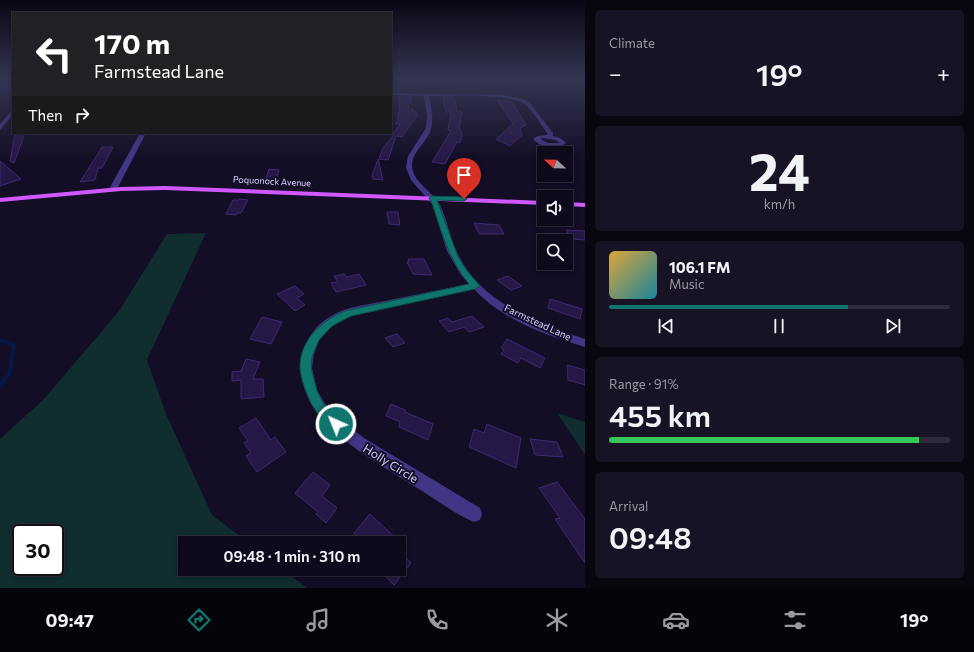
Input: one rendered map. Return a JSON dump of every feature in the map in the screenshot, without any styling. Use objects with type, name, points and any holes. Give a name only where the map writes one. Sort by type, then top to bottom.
[{"type":"main road","name":"Poquonock Avenue","points":[[0,200],[113,190],[206,188],[537,203]]},
{"type":"main road","points":[[573,204],[585,205]]},
{"type":"street","name":"Farmstead Lane","points":[[428,106],[429,128],[411,155],[409,168],[414,179],[436,203],[454,257],[464,273],[475,286],[495,302],[517,315],[562,335],[585,343]]},
{"type":"street","points":[[530,106],[551,134],[550,136]]},
{"type":"street","points":[[0,128],[12,113]]},
{"type":"street","points":[[113,190],[142,134]]},
{"type":"street","name":"Holly Circle","points":[[474,514],[359,443],[330,419],[319,406],[311,391],[306,368],[308,353],[314,338],[320,330],[338,317],[360,310],[475,286]]},
{"type":"green space","points":[[206,233],[147,360],[166,414],[212,515],[240,536],[178,536],[178,576],[291,576],[307,588],[0,588],[0,439],[44,399],[119,311],[167,234]]},
{"type":"green space","points":[[557,413],[585,422],[585,455]]},
{"type":"building","points":[[400,106],[408,106],[409,113],[412,109],[418,114],[402,137],[396,136],[388,160],[379,159],[383,148],[394,135],[392,135],[400,124],[396,124]]},
{"type":"building","points":[[445,106],[456,106],[457,112],[462,112],[459,129],[461,130],[462,135],[460,143],[457,142],[445,164],[432,162],[451,131],[448,130],[451,112],[446,112]]},
{"type":"building","points":[[501,106],[515,106],[526,125],[520,128],[522,135],[510,146],[496,139],[513,124]]},
{"type":"building","points":[[15,134],[25,134],[14,163],[10,161]]},
{"type":"building","points":[[102,147],[113,147],[102,168],[98,168],[95,180],[80,182]]},
{"type":"building","points":[[378,159],[383,180],[373,179],[372,175]]},
{"type":"building","points":[[0,161],[21,179],[0,186]]},
{"type":"building","points":[[269,169],[279,170],[276,180],[266,179]]},
{"type":"building","points":[[233,200],[248,200],[241,213],[237,213],[236,215],[226,214]]},
{"type":"building","points":[[387,212],[398,212],[400,225],[389,224]]},
{"type":"building","points":[[474,223],[499,225],[504,234],[479,234]]},
{"type":"building","points":[[566,230],[585,231],[585,240],[573,239],[573,234],[569,234]]},
{"type":"building","points":[[408,259],[424,259],[432,275],[413,274],[407,262],[409,262]]},
{"type":"building","points":[[344,274],[346,277],[359,274],[366,285],[336,292],[331,283],[338,282],[334,276]]},
{"type":"building","points":[[508,276],[522,286],[511,290],[497,280]]},
{"type":"building","points":[[295,286],[304,294],[297,298],[305,305],[295,311],[277,294]]},
{"type":"building","points":[[550,299],[582,309],[580,319],[548,308]]},
{"type":"building","points":[[472,316],[484,327],[469,332],[464,327],[449,332],[439,321],[448,318],[452,322]]},
{"type":"building","points":[[262,317],[282,322],[271,344],[250,339]]},
{"type":"building","points":[[397,334],[405,343],[393,347],[385,338]]},
{"type":"building","points":[[507,339],[545,358],[540,368],[521,358],[518,363],[501,354],[504,350],[501,348]]},
{"type":"building","points":[[246,359],[260,362],[253,379],[263,379],[264,397],[241,399],[241,380],[232,381],[232,372],[241,371]]},
{"type":"building","points":[[567,365],[585,370],[585,385],[568,380]]},
{"type":"building","points":[[391,404],[405,410],[405,412],[433,424],[428,440],[399,427],[400,422],[386,416]]},
{"type":"building","points":[[256,418],[271,440],[275,437],[286,452],[257,472],[246,456],[251,453],[244,443],[248,441],[239,428]]},
{"type":"building","points":[[487,424],[521,438],[516,468],[469,447],[474,429],[484,433]]},
{"type":"building","points":[[530,439],[557,442],[563,457],[535,455]]},
{"type":"building","points":[[313,472],[330,485],[322,496],[337,508],[326,523],[316,514],[318,512],[295,493]]},
{"type":"building","points":[[557,482],[585,519],[585,563],[555,519],[560,518],[539,488]]},
{"type":"building","points":[[370,514],[394,536],[357,536],[354,533]]},
{"type":"building","points":[[406,558],[411,563],[406,569]]},
{"type":"building","points":[[386,576],[401,576],[394,585]]},
{"type":"waterway","points":[[0,340],[14,345],[10,371],[0,386]]},
{"type":"route","points":[[336,424],[319,406],[311,391],[307,377],[307,357],[309,348],[314,338],[320,330],[328,324],[338,317],[348,313],[475,286],[464,273],[454,257],[436,203],[432,198],[464,199]]}]
